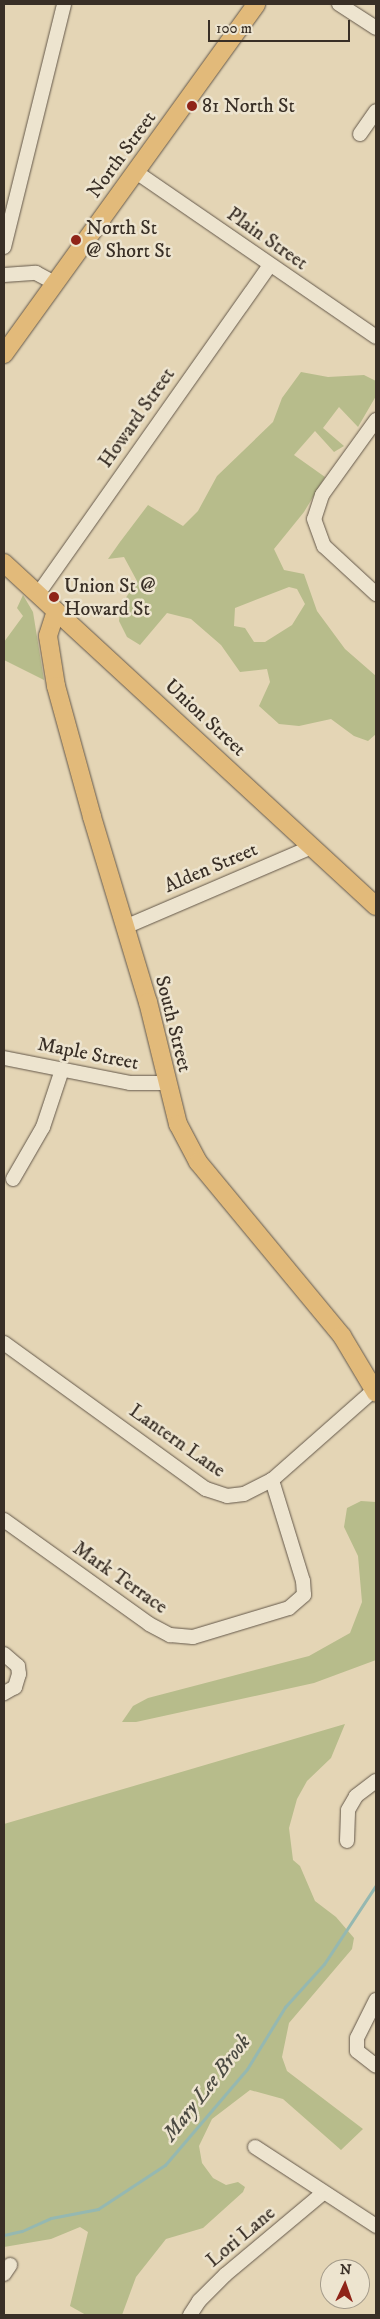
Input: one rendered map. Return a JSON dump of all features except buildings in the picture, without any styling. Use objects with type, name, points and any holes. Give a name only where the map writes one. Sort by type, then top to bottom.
[{"type":"main road","name":"North Street","points":[[4,354],[256,4]]},
{"type":"main road","name":"Union Street","points":[[4,563],[376,906]]},
{"type":"main road","name":"South Street","points":[[56,611],[48,636],[53,671],[87,800],[148,1002],[166,1083],[178,1124],[198,1162],[342,1336],[375,1391]]},
{"type":"street","points":[[4,247],[64,4]]},
{"type":"street","points":[[339,4],[376,28]]},
{"type":"street","points":[[360,134],[376,110]]},
{"type":"street","name":"Plain Street","points":[[136,172],[269,266],[376,337]]},
{"type":"street","name":"Howard Street","points":[[38,594],[269,266]]},
{"type":"street","points":[[4,275],[36,273],[54,283]]},
{"type":"street","points":[[376,420],[319,501],[314,526],[328,552],[376,594]]},
{"type":"street","name":"Alden Street","points":[[125,927],[312,846]]},
{"type":"street","name":"Maple Street","points":[[4,1058],[138,1084],[166,1083]]},
{"type":"street","points":[[13,1179],[43,1127],[62,1070]]},
{"type":"street","name":"Lantern Lane","points":[[4,1343],[211,1492],[238,1496],[272,1480],[375,1391]]},
{"type":"street","name":"Mark Terrace","points":[[4,1520],[149,1624],[170,1635],[193,1636],[280,1612],[302,1599],[303,1581],[272,1480]]},
{"type":"street","points":[[4,1654],[18,1666],[19,1674],[15,1686],[4,1693]]},
{"type":"street","points":[[347,1841],[348,1810],[356,1796],[376,1781]]},
{"type":"street","points":[[376,2000],[357,2038],[357,2051],[376,2066]]},
{"type":"street","points":[[255,2147],[376,2226]]},
{"type":"street","name":"Lori Lane","points":[[190,2315],[199,2301],[225,2275],[323,2193]]},
{"type":"green space","points":[[301,372],[328,377],[364,375],[376,381],[376,396],[358,427],[339,407],[323,428],[344,446],[334,452],[315,431],[294,455],[325,477],[304,512],[274,549],[284,570],[304,574],[317,611],[345,649],[376,676],[376,734],[368,741],[354,736],[331,719],[299,726],[279,724],[259,706],[270,682],[267,669],[240,672],[221,645],[191,619],[167,613],[140,645],[127,637],[119,621],[121,605],[137,581],[124,557],[108,559],[120,542],[148,505],[183,526],[198,511],[217,476],[273,422],[282,398]],"holes":[[[289,587],[297,589],[305,604],[292,625],[265,642],[254,642],[245,628],[234,626],[235,608]]]},
{"type":"green space","points":[[23,595],[33,612],[44,680],[4,660],[4,642],[23,616],[17,608]]},
{"type":"green space","points":[[361,1501],[376,1502],[376,1660],[314,1683],[136,1722],[122,1722],[133,1706],[148,1698],[309,1656],[350,1633],[362,1602],[358,1556],[344,1527],[347,1508]]},
{"type":"green space","points":[[345,1724],[331,1758],[307,1781],[297,1799],[289,1828],[293,1860],[300,1866],[315,1901],[336,1917],[354,1938],[352,1949],[289,2023],[282,2057],[287,2071],[363,2129],[341,2150],[283,2099],[250,2090],[212,2119],[199,2146],[202,2163],[213,2178],[226,2185],[238,2182],[245,2187],[243,2192],[203,2228],[166,2239],[136,2277],[122,2315],[86,2315],[70,2306],[88,2232],[80,2227],[51,2239],[4,2247],[4,1824]]},
{"type":"waterway","name":"Mary Lee Brook","points":[[4,2235],[22,2231],[51,2218],[98,2209],[165,2165],[247,2069],[285,2007],[324,1964],[376,1885]]},
{"type":"place","name":"81 North St","points":[[192,106]]},
{"type":"place","name":"North St @ Short St","points":[[76,240]]},
{"type":"place","name":"Union St @ Howard St","points":[[54,597]]}]
